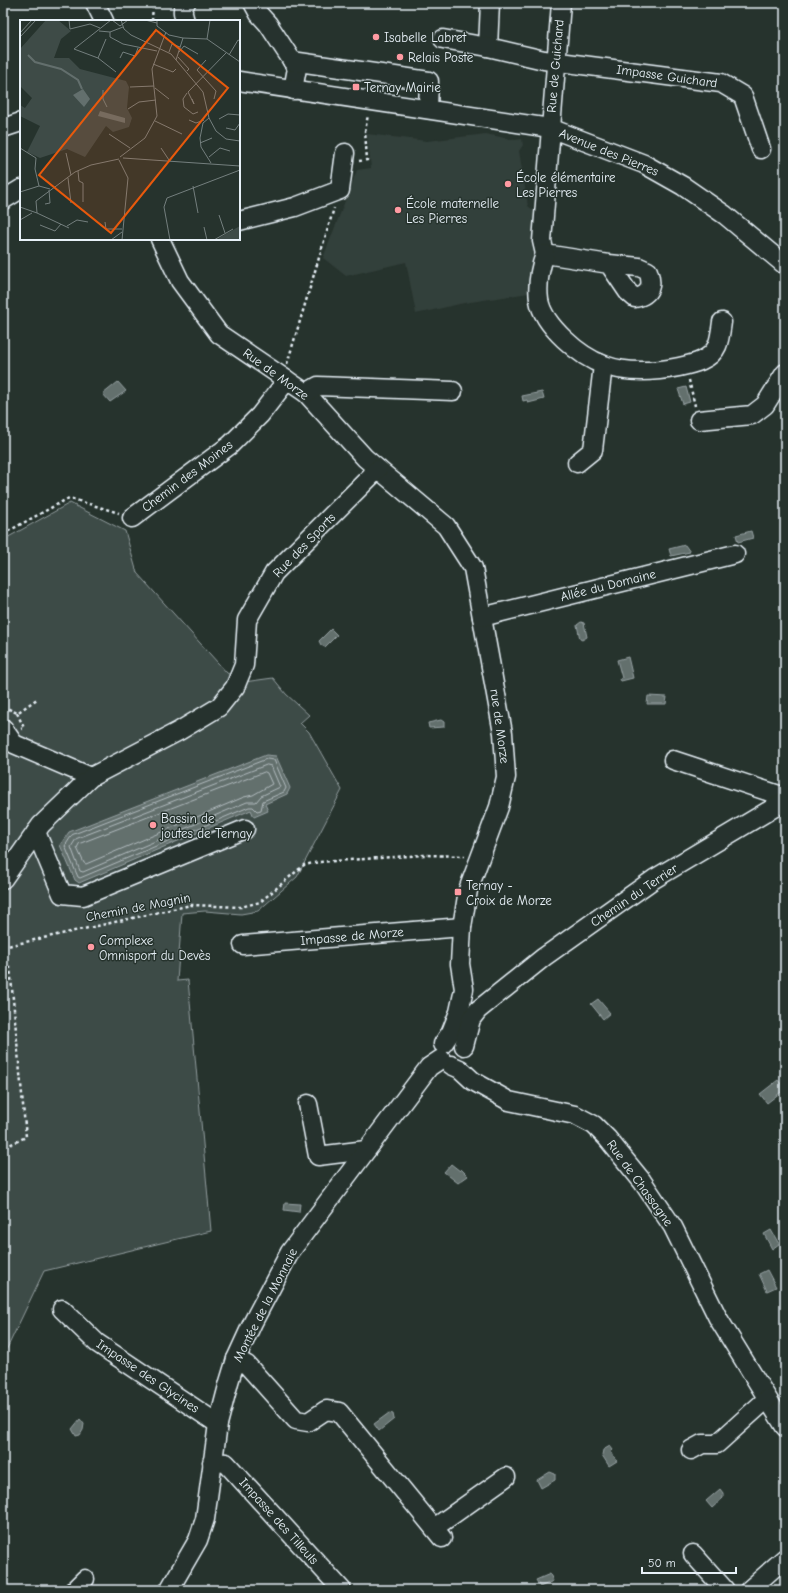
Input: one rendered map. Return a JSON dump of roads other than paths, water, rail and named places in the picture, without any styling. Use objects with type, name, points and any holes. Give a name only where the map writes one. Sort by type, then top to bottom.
[{"type":"street","points":[[95,3],[104,20]]},
{"type":"street","points":[[253,3],[292,61],[428,81],[428,109]]},
{"type":"street","points":[[267,3],[268,24]]},
{"type":"street","points":[[488,47],[490,3]]},
{"type":"street","name":"Rue de Guichard","points":[[545,254],[542,241],[561,3]]},
{"type":"street","name":"Impasse Guichard","points":[[443,39],[556,61],[721,83],[743,96],[761,149]]},
{"type":"street","points":[[286,89],[286,68],[292,61]]},
{"type":"street","name":"Avenue des Pierres","points":[[240,81],[550,128],[644,164],[683,186],[725,215],[785,264]]},
{"type":"street","points":[[3,128],[20,122]]},
{"type":"street","points":[[240,221],[295,207],[340,190],[345,158]]},
{"type":"street","points":[[3,200],[20,190]]},
{"type":"street","name":"Rue de Morze","points":[[163,240],[180,281],[219,334],[306,393],[363,455],[409,496]]},
{"type":"street","points":[[609,264],[545,254],[541,266],[539,300],[544,314],[557,332],[576,349],[603,365],[630,371],[658,372],[702,362],[717,346],[722,322]]},
{"type":"street","points":[[577,463],[593,450],[603,365]]},
{"type":"street","points":[[699,420],[752,414],[765,406],[785,373]]},
{"type":"street","name":"Chemin des Moines","points":[[132,518],[230,445],[260,415],[287,380]]},
{"type":"street","points":[[306,393],[318,386],[453,391]]},
{"type":"street","name":"Rue des Sports","points":[[3,879],[36,832],[91,777],[179,731],[219,707],[235,687],[239,679],[244,665],[247,620],[274,573],[378,469]]},
{"type":"street","name":"rue de Morze","points":[[409,496],[446,526],[462,548],[473,568],[503,733],[506,776],[499,808],[479,857],[468,890],[462,927],[460,964],[463,1000],[451,1032],[455,1050]]},
{"type":"street","name":"Allée du Domaine","points":[[483,622],[735,554]]},
{"type":"street","points":[[483,622],[646,588]]},
{"type":"street","points":[[3,728],[14,744],[91,777]]},
{"type":"street","points":[[673,760],[785,797]]},
{"type":"street","name":"Chemin du Terrier","points":[[455,1050],[478,1010],[544,956],[654,879],[785,801]]},
{"type":"street","points":[[36,832],[62,894],[83,896],[245,829]]},
{"type":"street","name":"Impasse de Morze","points":[[243,945],[462,927]]},
{"type":"street","points":[[455,1050],[463,1000],[476,1004],[490,999]]},
{"type":"street","name":"Rue de Chassagne","points":[[455,1050],[460,1069],[473,1081],[509,1101],[575,1115],[594,1125],[607,1138],[642,1181],[673,1227],[718,1318],[785,1427]]},
{"type":"street","name":"Montée de la Monnaie","points":[[169,1590],[198,1540],[205,1519],[218,1424],[236,1359],[290,1252],[429,1067],[455,1050]]},
{"type":"street","points":[[308,1104],[318,1156],[366,1150]]},
{"type":"street","name":"Impasse des Glycines","points":[[62,1309],[97,1344],[218,1424]]},
{"type":"street","points":[[236,1359],[247,1365],[296,1420],[308,1422],[326,1410],[339,1412],[438,1533],[506,1477]]},
{"type":"street","points":[[691,1450],[702,1444],[717,1444],[767,1399]]},
{"type":"street","name":"Impasse des Tilleuls","points":[[212,1462],[226,1463],[342,1590]]},
{"type":"street","points":[[693,1554],[725,1590]]},
{"type":"street","points":[[749,1590],[785,1558]]},
{"type":"water","points":[[118,382],[126,391],[110,402],[103,394]]},
{"type":"water","points":[[686,387],[690,402],[683,404],[678,389]]},
{"type":"water","points":[[542,392],[544,399],[528,403],[527,400],[523,401],[522,396]]},
{"type":"water","points":[[751,531],[753,538],[738,542],[736,535]]},
{"type":"water","points":[[685,545],[690,552],[671,556],[669,549]]},
{"type":"water","points":[[581,622],[584,623],[587,637],[582,640],[580,639],[577,625]]},
{"type":"water","points":[[331,629],[337,635],[325,647],[321,645],[319,641]]},
{"type":"water","points":[[628,657],[633,678],[621,681],[620,679],[622,678],[617,660]]},
{"type":"water","points":[[648,696],[667,697],[666,704],[647,704]]},
{"type":"water","points":[[441,720],[444,722],[444,727],[429,728],[428,723]]},
{"type":"water","name":"Bassin de joutes de Ternay","points":[[266,755],[276,756],[290,788],[287,794],[265,804],[268,811],[254,817],[251,810],[79,883],[75,880],[60,845],[69,832]]},
{"type":"water","points":[[598,999],[610,1013],[603,1019],[591,1004]]},
{"type":"water","points":[[778,1080],[785,1089],[767,1103],[760,1094]]},
{"type":"water","points":[[451,1164],[460,1171],[461,1169],[468,1176],[458,1183],[444,1172]]},
{"type":"water","points":[[285,1203],[300,1204],[299,1212],[284,1210]]},
{"type":"water","points":[[771,1230],[779,1244],[772,1249],[764,1234]]},
{"type":"water","points":[[767,1270],[776,1287],[767,1291],[759,1274]]},
{"type":"water","points":[[389,1413],[393,1414],[394,1419],[379,1431],[374,1424]]},
{"type":"water","points":[[80,1419],[84,1424],[83,1430],[80,1435],[76,1436],[72,1429]]},
{"type":"water","points":[[610,1446],[613,1450],[611,1452],[617,1461],[609,1466],[602,1455],[603,1450]]},
{"type":"water","points":[[550,1472],[555,1474],[555,1480],[541,1488],[537,1480]]},
{"type":"water","points":[[720,1489],[723,1493],[723,1498],[712,1508],[706,1501]]},
{"type":"water","points":[[550,1574],[553,1581],[540,1587],[536,1580]]},
{"type":"place","name":"Isabelle Labret","points":[[376,37]]},
{"type":"place","name":"Relais Poste","points":[[400,57]]},
{"type":"place","name":"Ternay Mairie","points":[[356,87]]},
{"type":"place","name":"École élémentaire Les Pierres","points":[[508,184]]},
{"type":"place","name":"École maternelle Les Pierres","points":[[398,210]]},
{"type":"place","name":"Bassin de joutes de Ternay","points":[[153,825]]},
{"type":"place","name":"Ternay - Croix de Morze","points":[[458,892]]},
{"type":"place","name":"Complexe Omnisport du Devès","points":[[91,947]]}]
